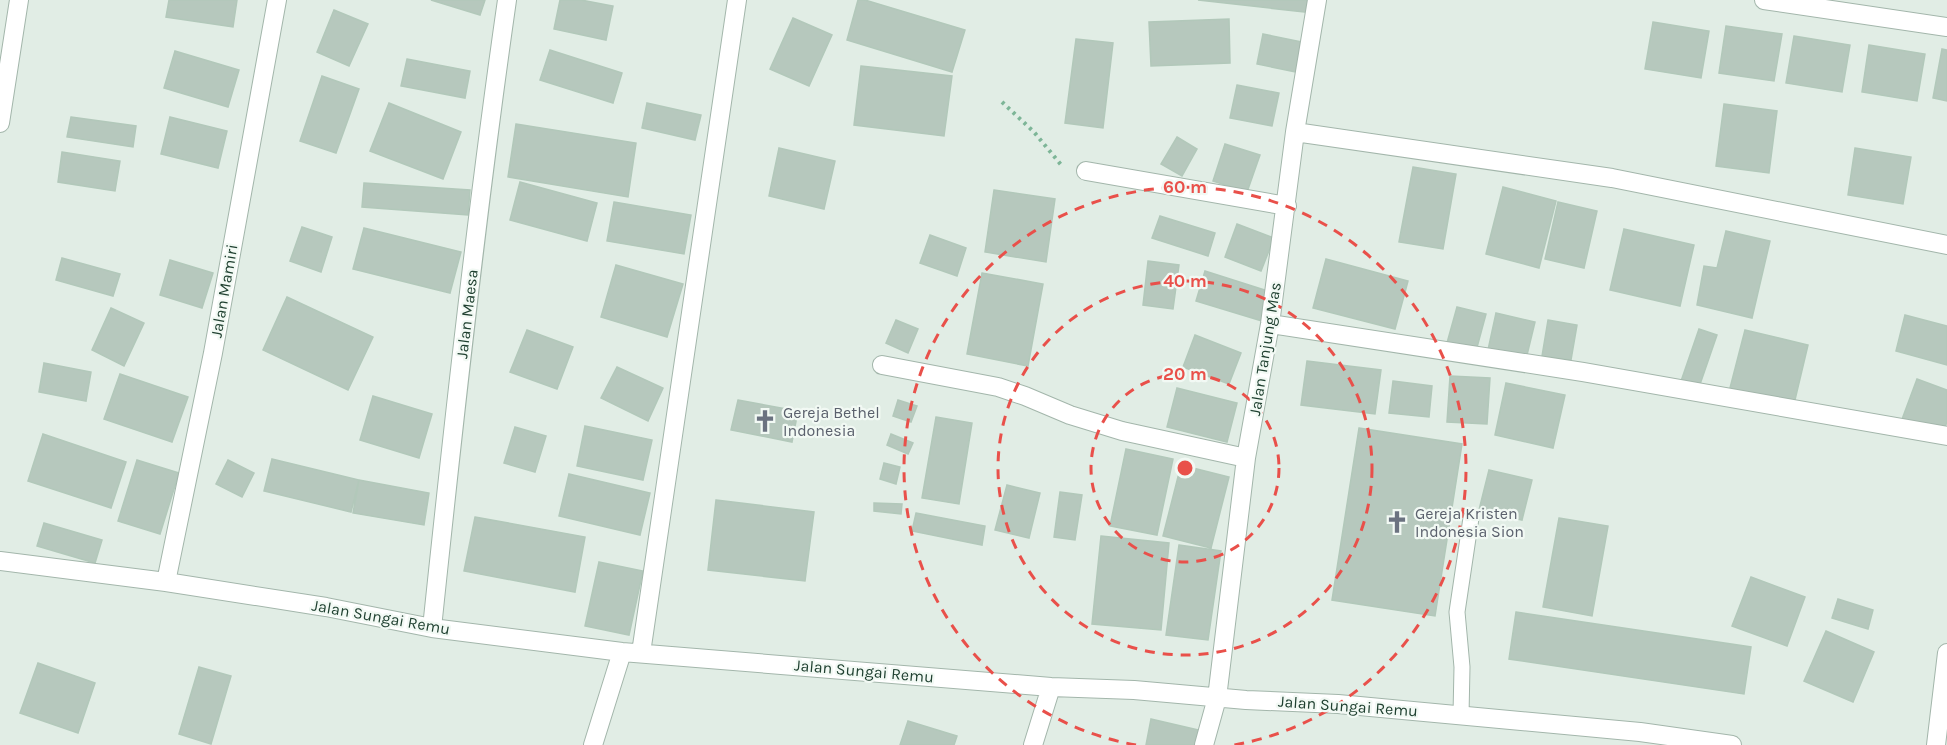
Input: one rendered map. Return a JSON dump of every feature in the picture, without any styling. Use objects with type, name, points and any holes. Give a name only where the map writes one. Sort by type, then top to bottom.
[{"type":"street","points":[[0,123],[5,47],[19,0]]},
{"type":"street","name":"Jalan Mamiri","points":[[166,582],[213,353],[277,0]]},
{"type":"street","name":"Jalan Maesa","points":[[432,628],[490,115],[507,0]]},
{"type":"street","points":[[640,653],[737,0]]},
{"type":"street","name":"Jalan Tanjung Mas","points":[[1204,745],[1217,698],[1246,458],[1270,324],[1296,132],[1317,0]]},
{"type":"street","points":[[1764,0],[1947,27]]},
{"type":"street","points":[[1296,132],[1612,178],[1947,245]]},
{"type":"street","points":[[1086,171],[1287,206]]},
{"type":"street","points":[[1270,324],[1583,372],[1947,436]]},
{"type":"street","points":[[882,365],[998,387],[1070,415],[1122,431],[1246,458]]},
{"type":"street","name":"Jalan Sungai Remu","points":[[0,561],[166,582],[326,607],[432,628],[622,652],[1051,687],[1134,690],[1217,698],[1338,704],[1461,715],[1639,739],[1732,745]]},
{"type":"street","points":[[593,745],[622,652]]},
{"type":"street","points":[[1936,745],[1947,653]]},
{"type":"street","points":[[1034,745],[1051,687]]},
{"type":"lane","points":[[1461,715],[1462,667],[1457,612],[1471,518]]},
{"type":"path","points":[[1002,102],[1034,132],[1073,177],[1086,171]]},
{"type":"building","points":[[169,0],[237,0],[233,27],[166,17]]},
{"type":"building","points":[[431,0],[485,0],[480,15]]},
{"type":"building","points":[[560,0],[581,0],[613,6],[606,40],[554,29]]},
{"type":"building","points":[[858,0],[865,0],[965,30],[952,72],[847,40]]},
{"type":"building","points":[[1198,0],[1315,0],[1313,13]]},
{"type":"building","points":[[334,10],[368,24],[349,66],[317,52]]},
{"type":"building","points":[[793,18],[832,35],[809,86],[770,69]]},
{"type":"building","points":[[1229,19],[1230,63],[1151,66],[1149,22]]},
{"type":"building","points":[[1653,22],[1709,31],[1701,78],[1645,69]]},
{"type":"building","points":[[1726,26],[1782,34],[1774,81],[1719,73]]},
{"type":"building","points":[[1263,34],[1307,43],[1301,73],[1257,64]]},
{"type":"building","points":[[1794,36],[1850,45],[1842,92],[1786,83]]},
{"type":"building","points":[[1076,39],[1113,43],[1103,128],[1065,123]]},
{"type":"building","points":[[1869,45],[1925,54],[1917,101],[1862,92]]},
{"type":"building","points":[[1942,49],[1947,50],[1947,101],[1933,98]]},
{"type":"building","points":[[550,50],[622,73],[613,103],[540,80]]},
{"type":"building","points":[[175,51],[239,70],[228,107],[164,88]]},
{"type":"building","points":[[407,59],[470,71],[465,98],[401,86]]},
{"type":"building","points":[[861,66],[952,76],[944,136],[854,125]]},
{"type":"building","points":[[322,76],[359,89],[336,153],[300,141]]},
{"type":"building","points":[[1237,85],[1279,93],[1272,126],[1230,118]]},
{"type":"building","points":[[389,103],[461,132],[443,179],[370,151]]},
{"type":"building","points":[[647,103],[701,115],[695,140],[642,128]]},
{"type":"building","points":[[1724,104],[1777,111],[1769,173],[1716,166]]},
{"type":"building","points":[[71,117],[136,126],[133,147],[67,137]]},
{"type":"building","points":[[170,117],[227,131],[218,168],[161,154]]},
{"type":"building","points":[[516,124],[636,143],[628,197],[508,177]]},
{"type":"building","points":[[1177,137],[1197,149],[1182,176],[1161,164]]},
{"type":"building","points":[[1225,144],[1260,155],[1247,192],[1213,181]]},
{"type":"building","points":[[779,148],[835,161],[824,209],[769,196]]},
{"type":"building","points":[[1855,148],[1911,157],[1903,204],[1848,195]]},
{"type":"building","points":[[62,152],[120,161],[115,191],[58,182]]},
{"type":"building","points":[[1413,167],[1456,174],[1443,249],[1399,242]]},
{"type":"building","points":[[520,182],[597,203],[587,241],[510,220]]},
{"type":"building","points":[[364,183],[470,190],[468,215],[362,207]]},
{"type":"building","points":[[1503,187],[1556,201],[1539,268],[1486,254]]},
{"type":"building","points":[[994,190],[1055,199],[1046,262],[985,252]]},
{"type":"building","points":[[614,202],[691,215],[684,254],[607,241]]},
{"type":"building","points":[[1558,202],[1597,211],[1584,268],[1545,259]]},
{"type":"building","points":[[1160,216],[1215,233],[1208,256],[1152,238]]},
{"type":"building","points":[[1237,224],[1274,238],[1261,271],[1225,257]]},
{"type":"building","points":[[302,227],[332,237],[321,272],[290,261]]},
{"type":"building","points":[[364,228],[461,252],[450,293],[353,269]]},
{"type":"building","points":[[1624,229],[1694,245],[1680,306],[1610,290]]},
{"type":"building","points":[[1726,231],[1770,241],[1752,318],[1697,305],[1704,266],[1717,268]]},
{"type":"building","points":[[930,235],[966,248],[957,276],[920,263]]},
{"type":"building","points":[[62,258],[120,274],[113,296],[56,280]]},
{"type":"building","points":[[1326,259],[1408,281],[1395,329],[1313,308]]},
{"type":"building","points":[[170,260],[213,273],[202,308],[160,295]]},
{"type":"building","points":[[1148,261],[1179,265],[1173,309],[1143,305]]},
{"type":"building","points":[[616,265],[683,284],[667,337],[601,317]]},
{"type":"building","points":[[1205,271],[1271,292],[1262,321],[1196,301]]},
{"type":"building","points":[[982,273],[1043,284],[1028,366],[967,354]]},
{"type":"building","points":[[287,297],[373,337],[348,390],[263,350]]},
{"type":"building","points":[[1457,307],[1486,314],[1476,351],[1447,343]]},
{"type":"building","points":[[111,308],[144,323],[124,366],[92,350]]},
{"type":"building","points":[[1496,313],[1535,322],[1526,359],[1488,350]]},
{"type":"building","points":[[1905,315],[1947,326],[1947,365],[1896,351]]},
{"type":"building","points":[[896,320],[918,329],[908,353],[886,343]]},
{"type":"building","points":[[1548,320],[1577,325],[1571,360],[1542,356]]},
{"type":"building","points":[[1699,329],[1717,335],[1697,393],[1679,387]]},
{"type":"building","points":[[527,330],[573,347],[557,389],[510,372]]},
{"type":"building","points":[[1745,330],[1808,345],[1794,404],[1730,388]]},
{"type":"building","points":[[1195,335],[1241,353],[1229,384],[1183,367]]},
{"type":"building","points":[[1307,361],[1381,370],[1375,414],[1301,405]]},
{"type":"building","points":[[44,363],[91,372],[86,401],[39,392]]},
{"type":"building","points":[[617,367],[663,388],[648,421],[601,398]]},
{"type":"building","points":[[120,374],[188,397],[172,442],[104,419]]},
{"type":"building","points":[[1450,376],[1490,378],[1487,424],[1447,422]]},
{"type":"building","points":[[1917,379],[1947,390],[1947,422],[1941,437],[1901,422]]},
{"type":"building","points":[[1393,381],[1432,386],[1429,417],[1389,413]]},
{"type":"building","points":[[1506,383],[1565,395],[1553,448],[1495,435]]},
{"type":"building","points":[[1177,388],[1237,403],[1227,442],[1167,427]]},
{"type":"building","points":[[373,396],[432,414],[419,458],[360,440]]},
{"type":"building","name":"Gereja Bethel Indonesia","points":[[738,400],[798,411],[792,442],[731,430]]},
{"type":"building","points":[[898,400],[917,406],[911,422],[893,416]]},
{"type":"building","points":[[936,417],[972,423],[959,504],[922,498]]},
{"type":"building","points":[[585,426],[652,440],[643,480],[577,466]]},
{"type":"building","points":[[515,427],[546,436],[535,472],[504,463]]},
{"type":"building","name":"Gereja Kristen Indonesia Sion","points":[[1359,428],[1462,444],[1435,616],[1332,600]]},
{"type":"building","points":[[43,434],[126,462],[111,508],[28,481]]},
{"type":"building","points":[[891,434],[913,443],[908,454],[887,445]]},
{"type":"building","points":[[1126,449],[1173,459],[1157,535],[1110,526]]},
{"type":"building","points":[[272,459],[359,480],[351,512],[264,491]]},
{"type":"building","points":[[137,460],[179,473],[160,534],[118,521]]},
{"type":"building","points":[[228,460],[254,473],[242,497],[216,484]]},
{"type":"building","points":[[884,463],[900,467],[896,484],[880,479]]},
{"type":"building","points":[[1181,465],[1229,477],[1211,548],[1163,536]]},
{"type":"building","points":[[1489,470],[1532,480],[1522,520],[1479,510]]},
{"type":"building","points":[[569,474],[650,493],[640,535],[559,516]]},
{"type":"building","points":[[359,480],[429,493],[424,525],[353,513]]},
{"type":"building","points":[[1007,485],[1040,493],[1029,538],[995,530]]},
{"type":"building","points":[[1060,492],[1082,495],[1075,540],[1054,537]]},
{"type":"building","points":[[716,500],[814,512],[805,581],[708,570]]},
{"type":"building","points":[[874,503],[902,504],[901,514],[874,511]]},
{"type":"building","points":[[916,513],[985,526],[982,545],[912,531]]},
{"type":"building","points":[[475,517],[585,537],[575,592],[464,571]]},
{"type":"building","points":[[1559,518],[1608,526],[1592,616],[1543,607]]},
{"type":"building","points":[[44,523],[102,540],[95,563],[37,546]]},
{"type":"building","points":[[1101,536],[1169,543],[1161,630],[1092,624]]},
{"type":"building","points":[[1179,545],[1221,551],[1208,640],[1166,635]]},
{"type":"building","points":[[599,562],[643,571],[629,635],[585,626]]},
{"type":"building","points":[[1751,577],[1805,597],[1787,646],[1732,626]]},
{"type":"building","points":[[1838,599],[1873,610],[1868,629],[1832,618]]},
{"type":"building","points":[[1516,612],[1751,647],[1744,694],[1509,659]]},
{"type":"building","points":[[1826,631],[1874,652],[1853,702],[1804,681]]},
{"type":"building","points":[[38,663],[95,683],[78,733],[20,713]]},
{"type":"building","points":[[199,667],[231,676],[211,744],[179,734]]},
{"type":"building","points":[[1151,719],[1203,731],[1200,745],[1146,745]]},
{"type":"building","points":[[908,721],[957,736],[954,745],[900,745]]},
{"type":"place","name":"Gereja Bethel Indonesia","points":[[765,421]]},
{"type":"place","name":"Gereja Kristen Indonesia Sion","points":[[1397,522]]}]
